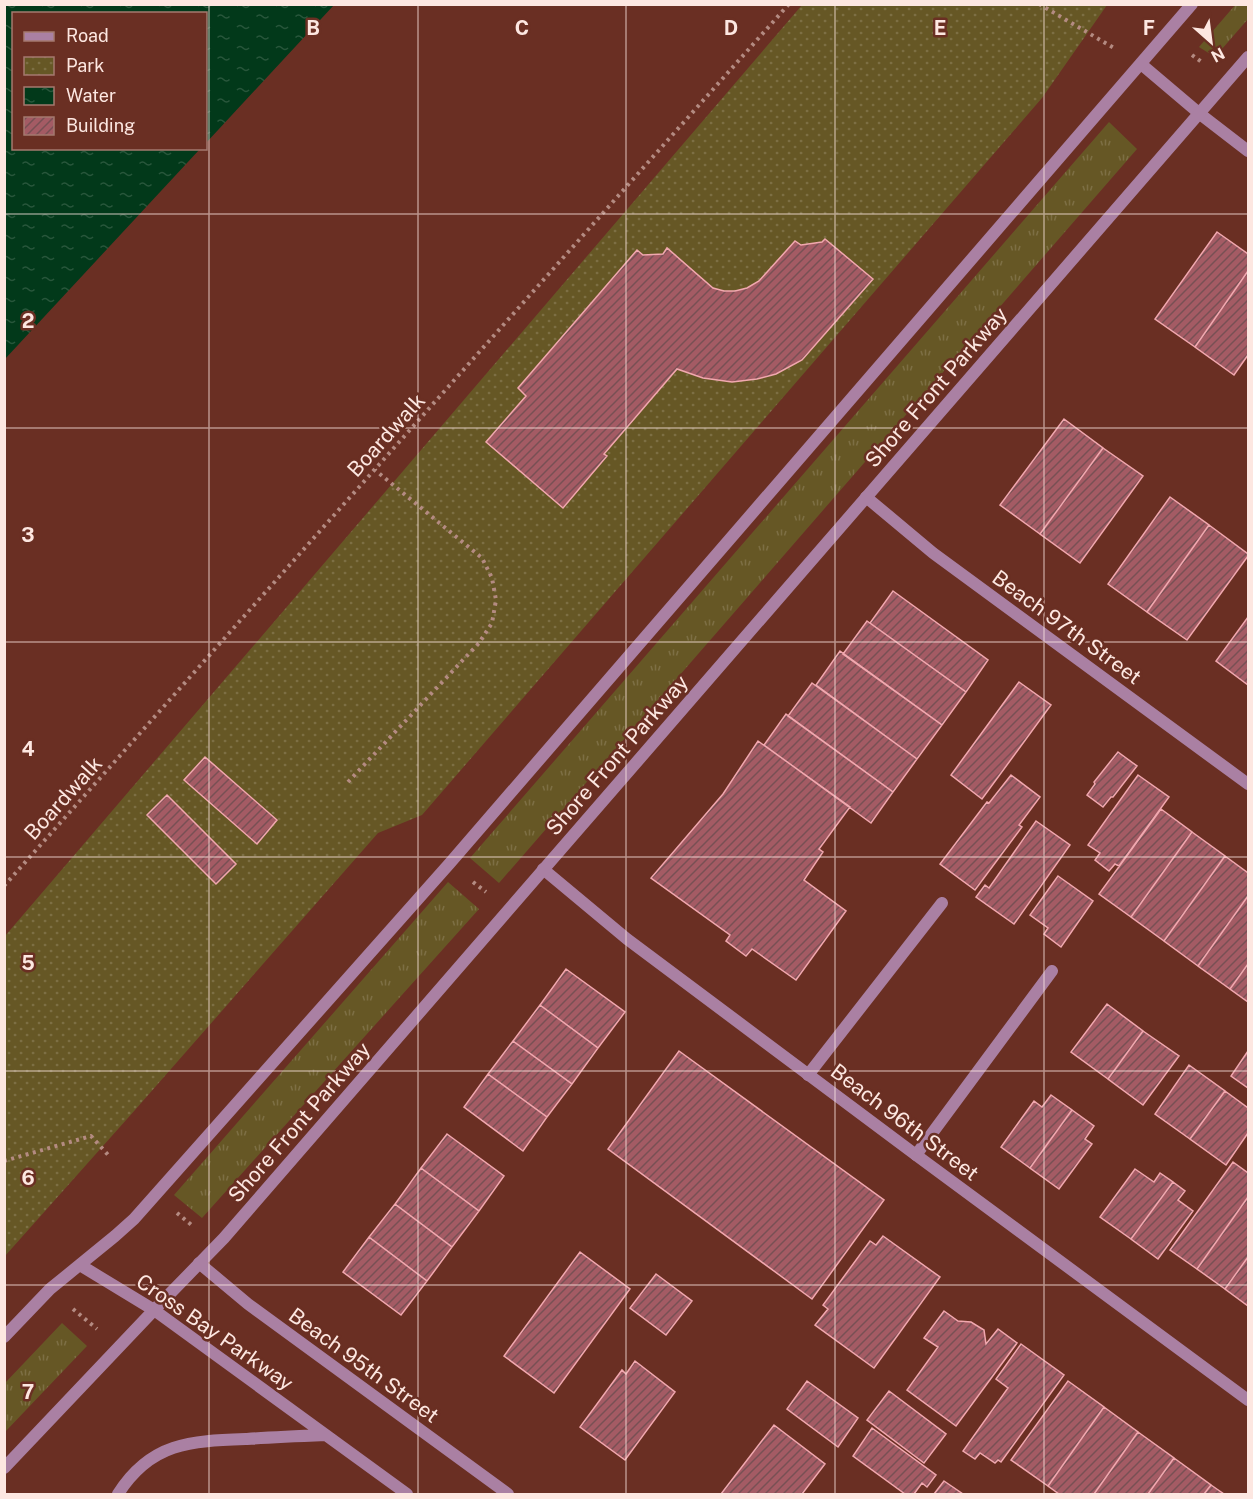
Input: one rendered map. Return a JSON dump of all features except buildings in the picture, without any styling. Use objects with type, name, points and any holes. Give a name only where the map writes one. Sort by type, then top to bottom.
[{"type":"street","points":[[4,1337],[50,1289],[134,1219],[401,918],[1192,4]]},
{"type":"street","name":"Shore Front Parkway","points":[[4,1468],[224,1238],[1248,57]]},
{"type":"street","points":[[1141,64],[1248,151]]},
{"type":"street","name":"Beach 97th Street","points":[[866,497],[933,553],[1248,784]]},
{"type":"street","name":"Beach 96th Street","points":[[543,869],[627,939],[1248,1400]]},
{"type":"street","points":[[808,1074],[942,903]]},
{"type":"street","points":[[916,1155],[1052,971]]},
{"type":"street","name":"Beach 95th Street","points":[[199,1263],[248,1304],[508,1494]]},
{"type":"street","name":"Cross Bay Parkway","points":[[80,1265],[154,1310],[326,1435]]},
{"type":"street","points":[[118,1494],[144,1465],[158,1455],[182,1445],[211,1440],[326,1435],[407,1494]]},
{"type":"path","name":"Boardwalk","points":[[4,886],[789,4]]},
{"type":"path","points":[[1039,4],[1141,64]]},
{"type":"path","points":[[1192,55],[1206,65]]},
{"type":"path","points":[[348,782],[479,643],[492,623],[496,600],[492,578],[482,558],[375,470]]},
{"type":"path","points":[[4,1161],[92,1136],[110,1157]]},
{"type":"path","points":[[73,1308],[100,1332]]},
{"type":"green space","points":[[1236,4],[1248,5],[1248,19],[1215,57],[1199,47]]},
{"type":"green space","points":[[802,5],[1107,5],[1042,98],[422,815],[378,833],[5,1256],[5,936]]},
{"type":"green space","points":[[1109,122],[1137,149],[499,883],[470,858]]},
{"type":"green space","points":[[448,882],[479,909],[202,1218],[174,1195]]},
{"type":"green space","points":[[62,1323],[87,1346],[5,1432],[5,1383]]},
{"type":"water","points":[[5,4],[334,5],[207,142],[207,12],[12,12],[12,150],[199,150],[5,359]]}]
